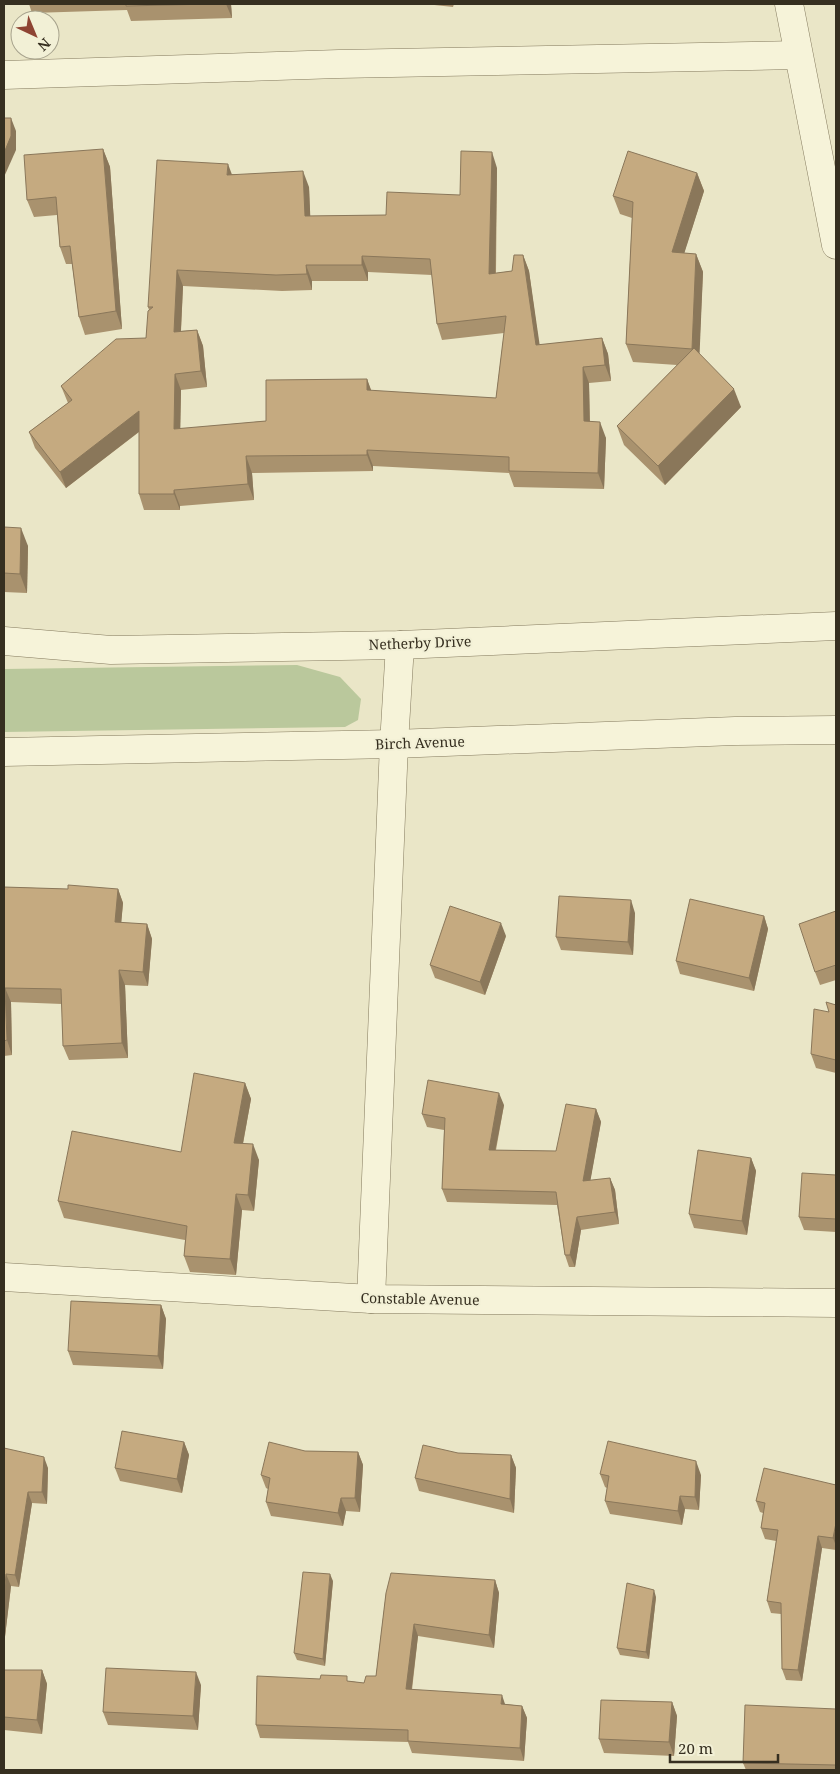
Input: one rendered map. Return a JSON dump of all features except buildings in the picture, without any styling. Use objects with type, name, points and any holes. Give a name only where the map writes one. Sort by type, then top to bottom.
[{"type":"street","points":[[789,4],[836,245]]},
{"type":"street","points":[[4,76],[329,64],[798,55]]},
{"type":"street","name":"Netherby Drive","points":[[4,641],[111,650],[400,645],[836,626]]},
{"type":"street","points":[[372,1299],[394,744],[400,645]]},
{"type":"street","name":"Birch Avenue","points":[[4,752],[394,744],[836,730]]},
{"type":"street","name":"Constable Avenue","points":[[4,1277],[372,1299],[836,1303]]},
{"type":"green space","points":[[297,665],[340,677],[361,699],[358,720],[345,727],[4,732],[4,669]]}]
